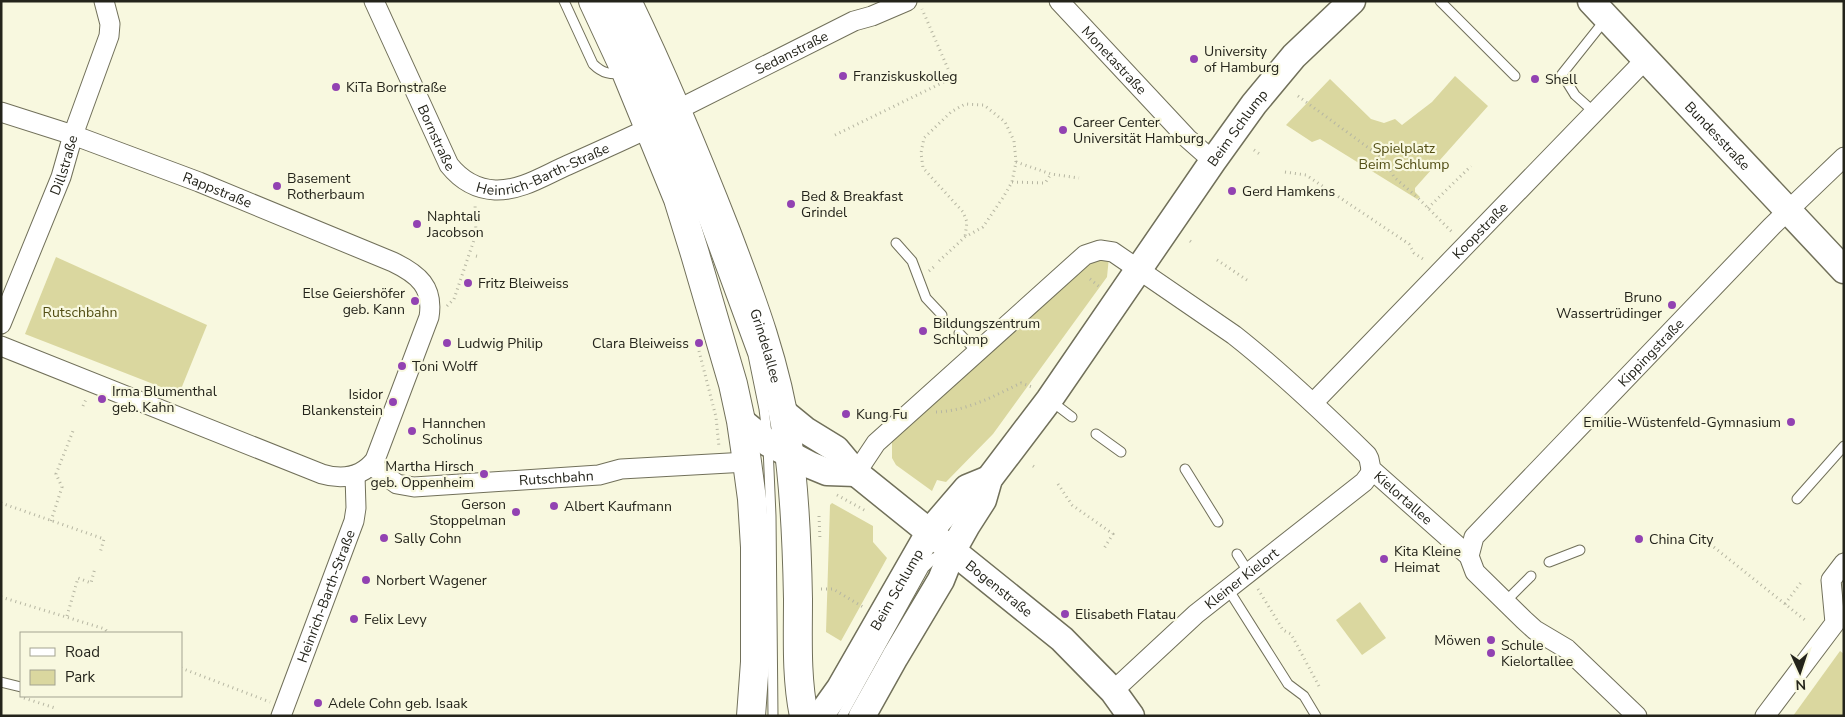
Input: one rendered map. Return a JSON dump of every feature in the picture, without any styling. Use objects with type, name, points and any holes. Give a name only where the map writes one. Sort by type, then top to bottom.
[{"type":"main road","points":[[593,1],[626,72],[678,199],[733,384],[747,462],[756,547],[756,645],[751,716]]},
{"type":"main road","name":"Grindelallee","points":[[627,1],[677,110],[749,292],[768,351],[783,412],[778,449],[797,588],[799,684],[804,716]]},
{"type":"main road","name":"Beim Schlump","points":[[862,716],[941,580],[967,525],[983,500],[989,479],[1017,444],[1040,393],[1140,269],[1213,161],[1275,78],[1314,36],[1352,1]]},
{"type":"main road","name":"Bundesstraße","points":[[1599,10],[1844,270]]},
{"type":"main road","name":"Bogenstraße","points":[[783,412],[805,430],[836,449],[856,473],[954,550],[1062,639],[1113,691],[1131,716]]},
{"type":"main road","points":[[741,421],[778,449],[827,472],[856,473]]},
{"type":"main road","name":"Beim Schlump","points":[[820,716],[840,688],[930,531],[967,488],[989,479]]},
{"type":"street","name":"Dillstraße","points":[[1,324],[61,177],[73,135],[109,36],[110,24],[104,1]]},
{"type":"street","name":"Bornstraße","points":[[374,1],[449,165],[456,174],[472,184]]},
{"type":"street","name":"Sedanstraße","points":[[677,110],[854,20],[872,16],[907,1]]},
{"type":"street","name":"Monetastraße","points":[[1059,1],[1186,138],[1213,161]]},
{"type":"street","name":"Koopstraße","points":[[1313,403],[1646,58]]},
{"type":"street","name":"Rappstraße","points":[[1,112],[73,135],[199,182],[393,262],[412,272],[424,285]]},
{"type":"street","name":"Heinrich-Barth-Straße","points":[[472,184],[497,190],[522,186],[648,128]]},
{"type":"street","name":"Kippingstraße","points":[[1469,556],[1474,537],[1789,210],[1844,157]]},
{"type":"street","points":[[856,473],[876,443],[1085,256],[1100,250],[1113,252],[1140,269]]},
{"type":"street","name":"Kielortallee","points":[[1140,269],[1234,335],[1313,403],[1367,455],[1370,459],[1371,469],[1469,556],[1475,572],[1505,602],[1535,630],[1567,649],[1637,716]]},
{"type":"street","name":"Heinrich-Barth-Straße","points":[[283,712],[354,522],[363,470],[379,451],[429,317],[431,302],[424,285]]},
{"type":"street","points":[[1,346],[322,474],[340,477],[363,470]]},
{"type":"street","name":"Rutschbahn","points":[[363,470],[397,484],[414,487],[599,474],[621,469],[747,462]]},
{"type":"street","name":"Kleiner Kielort","points":[[1113,691],[1178,630],[1364,482],[1371,469]]},
{"type":"street","points":[[1765,716],[1839,623],[1831,580],[1844,563]]},
{"type":"lane","points":[[564,1],[593,64],[600,71],[607,74],[626,72]]},
{"type":"lane","name":"Grindelallee","points":[[610,1],[664,121],[705,224],[753,355],[764,409],[778,449],[771,516],[773,716]]},
{"type":"lane","points":[[1440,1],[1515,76]]},
{"type":"lane","points":[[1594,112],[1575,95],[1562,74],[1599,10]]},
{"type":"lane","points":[[896,243],[912,261],[926,298],[942,315]]},
{"type":"lane","points":[[958,333],[978,353]]},
{"type":"lane","points":[[1040,393],[1072,417]]},
{"type":"lane","points":[[1096,434],[1121,452]]},
{"type":"lane","points":[[1797,499],[1844,446]]},
{"type":"lane","points":[[1185,469],[1218,522]]},
{"type":"lane","name":"Beim Schlump","points":[[842,716],[924,568],[934,558],[954,550]]},
{"type":"lane","points":[[1549,562],[1580,550]]},
{"type":"lane","points":[[1237,554],[1249,573]]},
{"type":"lane","points":[[1505,602],[1531,576]]},
{"type":"lane","points":[[1228,589],[1288,684],[1304,696],[1316,716]]},
{"type":"lane","points":[[1,682],[20,692]]},
{"type":"lane","name":"Grindelallee","points":[[772,698],[780,716]]},
{"type":"path","points":[[835,135],[952,78],[919,1]]},
{"type":"path","points":[[1298,96],[1385,160],[1394,177],[1453,233]]},
{"type":"path","points":[[940,262],[965,237],[983,227],[1012,182],[1016,162],[1014,141],[1005,122],[984,104],[965,104],[951,112],[924,138],[921,153],[923,168],[963,212],[968,222],[965,237]]},
{"type":"path","points":[[1254,150],[1260,156]]},
{"type":"path","points":[[1016,162],[1051,174],[1079,178]]},
{"type":"path","points":[[1428,208],[1471,166]]},
{"type":"path","points":[[1285,172],[1306,174],[1409,244],[1414,253],[1426,261]]},
{"type":"path","points":[[1012,182],[1045,183],[1051,174]]},
{"type":"path","name":"Heinrich-Barth-Straße","points":[[425,327],[454,299],[469,257],[476,234],[476,208],[472,184]]},
{"type":"path","points":[[476,256],[480,257]]},
{"type":"path","points":[[1218,260],[1250,282]]},
{"type":"path","points":[[1090,279],[1101,289]]},
{"type":"path","points":[[699,353],[716,417],[718,443]]},
{"type":"path","points":[[911,413],[952,412],[988,399],[1021,383],[1040,393]]},
{"type":"path","points":[[51,521],[62,487],[56,474],[73,431]]},
{"type":"path","points":[[1058,484],[1072,505],[1114,534],[1103,550]]},
{"type":"path","points":[[832,492],[870,513]]},
{"type":"path","points":[[1,503],[104,538],[100,553]]},
{"type":"path","points":[[1710,544],[1805,620]]},
{"type":"path","points":[[67,616],[78,578],[91,583],[95,568]]},
{"type":"path","points":[[1785,604],[1802,581]]},
{"type":"path","points":[[821,589],[833,589],[864,608]]},
{"type":"path","points":[[1258,590],[1282,630],[1291,634],[1320,688]]},
{"type":"path","points":[[1,597],[67,616],[105,629],[107,632]]},
{"type":"path","points":[[182,668],[283,712]]},
{"type":"path","points":[[31,697],[55,708]]},
{"type":"green space","name":"Spielplatz Beim Schlump","points":[[1455,76],[1488,106],[1415,188],[1415,192],[1420,197],[1417,199],[1320,139],[1312,142],[1286,125],[1330,79],[1371,119],[1384,123],[1395,119],[1402,125],[1432,102]]},
{"type":"green space","name":"Rutschbahn","points":[[56,257],[207,325],[179,394],[25,334]]},
{"type":"green space","points":[[1092,257],[1109,257],[1107,277],[993,434],[946,482],[937,480],[932,491],[896,465],[892,458],[892,441]]},
{"type":"green space","points":[[832,503],[873,526],[873,542],[887,558],[841,641],[826,632],[830,505]]},
{"type":"green space","points":[[1360,602],[1386,638],[1362,655],[1336,620]]},
{"type":"green space","points":[[1840,651],[1844,654],[1844,716],[1793,716]]},
{"type":"place","name":"University of Hamburg","points":[[1194,59]]},
{"type":"place","name":"Franziskuskolleg","points":[[843,76]]},
{"type":"place","name":"Shell","points":[[1535,79]]},
{"type":"place","name":"KiTa Bornstraße","points":[[336,87]]},
{"type":"place","name":"Career Center Universität Hamburg","points":[[1063,130]]},
{"type":"place","name":"Basement Rotherbaum","points":[[277,186]]},
{"type":"place","name":"Gerd Hamkens","points":[[1232,191]]},
{"type":"place","name":"Bed & Breakfast Grindel","points":[[791,204]]},
{"type":"place","name":"Naphtali Jacobson","points":[[417,224]]},
{"type":"place","name":"Fritz Bleiweiss","points":[[468,283]]},
{"type":"place","name":"Else Geiershöfer geb. Kann","points":[[415,301]]},
{"type":"place","name":"Bruno Wassertrüdinger","points":[[1672,305]]},
{"type":"place","name":"Bildungszentrum Schlump","points":[[923,331]]},
{"type":"place","name":"Ludwig Philip","points":[[447,343]]},
{"type":"place","name":"Clara Bleiweiss","points":[[699,343]]},
{"type":"place","name":"Toni Wolff","points":[[402,366]]},
{"type":"place","name":"Irma Blumenthal geb. Kahn","points":[[102,399]]},
{"type":"place","name":"Isidor Blankenstein","points":[[393,402]]},
{"type":"place","name":"Kung Fu","points":[[846,414]]},
{"type":"place","name":"Emilie-Wüstenfeld-Gymnasium","points":[[1791,422]]},
{"type":"place","name":"Hannchen Scholinus","points":[[412,431]]},
{"type":"place","name":"Martha Hirsch geb. Oppenheim","points":[[484,474]]},
{"type":"place","name":"Albert Kaufmann","points":[[554,506]]},
{"type":"place","name":"Gerson Stoppelman","points":[[516,512]]},
{"type":"place","name":"Sally Cohn","points":[[384,538]]},
{"type":"place","name":"China City","points":[[1639,539]]},
{"type":"place","name":"Kita Kleine Heimat","points":[[1384,559]]},
{"type":"place","name":"Norbert Wagener","points":[[366,580]]},
{"type":"place","name":"Elisabeth Flatau","points":[[1065,614]]},
{"type":"place","name":"Felix Levy","points":[[354,619]]},
{"type":"place","name":"Möwen","points":[[1491,640]]},
{"type":"place","name":"Schule Kielortallee","points":[[1491,653]]},
{"type":"place","name":"Adele Cohn geb. Isaak","points":[[318,703]]}]
